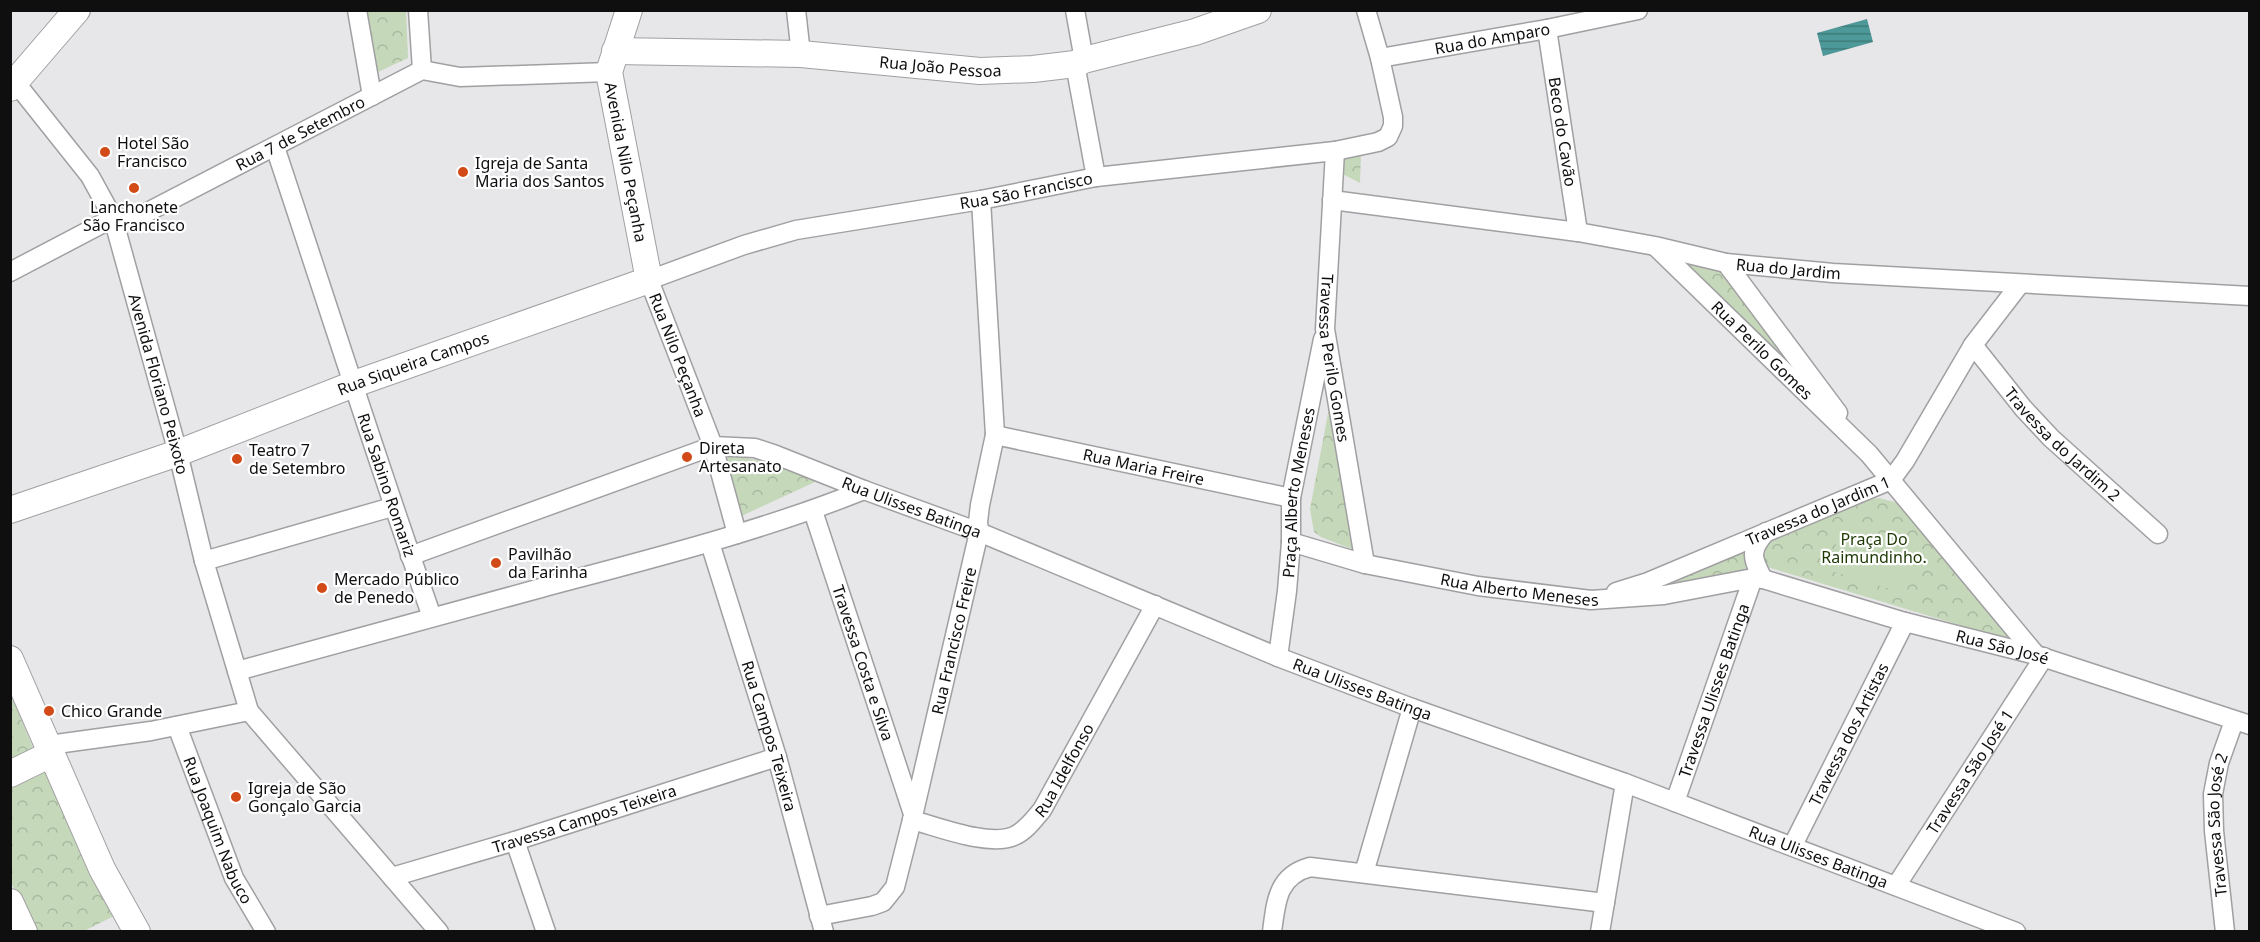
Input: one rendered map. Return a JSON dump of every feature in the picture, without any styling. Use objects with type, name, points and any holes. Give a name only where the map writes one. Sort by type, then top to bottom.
[{"type":"main road","points":[[13,86],[78,10]]},
{"type":"main road","name":"Avenida Nilo Peçanha","points":[[628,10],[612,61],[649,280]]},
{"type":"main road","name":"Rua João Pessoa","points":[[612,61],[801,54],[980,71],[1080,62],[1195,32],[1258,10]]},
{"type":"main road","name":"Rua Siqueira Campos","points":[[10,510],[178,453],[354,384],[649,280]]},
{"type":"main road","points":[[10,659],[102,869],[137,932]]},
{"type":"main road","points":[[10,774],[50,750]]},
{"type":"main road","points":[[10,902],[24,932]]},
{"type":"street","points":[[357,10],[372,96]]},
{"type":"street","points":[[418,10],[422,70],[460,77],[612,61]]},
{"type":"street","points":[[796,10],[801,54]]},
{"type":"street","points":[[1075,10],[1096,177]]},
{"type":"street","points":[[1366,10],[1380,58]]},
{"type":"street","name":"Rua do Amparo","points":[[1380,58],[1547,29],[1638,10]]},
{"type":"street","name":"Beco do Cavão","points":[[1547,29],[1578,232]]},
{"type":"street","name":"Rua São Francisco","points":[[649,280],[744,245],[796,230],[981,200],[1096,177],[1335,151],[1378,142],[1388,137],[1393,126],[1380,58]]},
{"type":"street","name":"Rua 7 de Setembro","points":[[10,272],[113,218],[138,217],[422,70]]},
{"type":"street","name":"Avenida Floriano Peixoto","points":[[13,86],[90,176],[113,218],[178,453],[204,561],[249,711]]},
{"type":"street","name":"Rua Sabino Romariz","points":[[275,147],[354,384],[392,507],[432,617]]},
{"type":"street","name":"Travessa Perilo Gomes","points":[[1335,151],[1325,329],[1365,564]]},
{"type":"street","name":"Rua Francisco Freire","points":[[820,927],[883,902],[895,887],[979,532],[980,505],[995,435],[981,200]]},
{"type":"street","name":"Rua do Jardim","points":[[1332,200],[1578,232],[1655,246],[1726,263],[1833,273],[2250,296]]},
{"type":"street","name":"Rua Perilo Gomes","points":[[1655,246],[1869,454]]},
{"type":"street","name":"Rua Perilo Gomes","points":[[1726,263],[1869,454],[2040,656]]},
{"type":"street","name":"Rua Nilo Peçanha","points":[[649,280],[713,446],[737,534]]},
{"type":"street","name":"Travessa do Jardim 1","points":[[1592,600],[1648,582],[1891,480],[1905,461],[1973,345],[2020,284]]},
{"type":"street","name":"Praça Alberto Meneses","points":[[1278,657],[1291,542],[1291,498],[1325,329]]},
{"type":"street","name":"Travessa do Jardim 2","points":[[1973,345],[2023,408],[2051,438],[2158,534]]},
{"type":"street","name":"Rua Maria Freire","points":[[995,435],[1291,498]]},
{"type":"street","points":[[410,556],[713,446]]},
{"type":"street","name":"Rua Ulisses Batinga","points":[[713,446],[755,448],[979,532],[1278,657],[1412,708],[1793,845],[2016,932]]},
{"type":"street","points":[[237,671],[710,543],[813,511],[864,490]]},
{"type":"street","points":[[204,561],[392,507]]},
{"type":"street","name":"Travessa Costa e Silva","points":[[813,511],[913,818]]},
{"type":"street","points":[[1758,578],[1753,556],[1757,542],[1766,532]]},
{"type":"street","name":"Rua Alberto Meneses","points":[[1291,542],[1365,564],[1478,586],[1592,600],[1664,595],[1758,578]]},
{"type":"street","name":"Rua Campos Teixeira","points":[[710,543],[777,757],[820,927]]},
{"type":"street","name":"Rua São José","points":[[1758,578],[1905,622],[2040,656],[2242,723]]},
{"type":"street","name":"Travessa Ulisses Batinga","points":[[1676,802],[1758,578]]},
{"type":"street","name":"Rua Idelfonso","points":[[913,818],[990,840],[1014,836],[1030,825],[1042,810],[1155,605]]},
{"type":"street","name":"Travessa dos Artistas","points":[[1793,845],[1905,622]]},
{"type":"street","name":"Travessa São José 1","points":[[1896,886],[2040,656]]},
{"type":"street","points":[[1364,873],[1412,708]]},
{"type":"street","points":[[50,750],[249,711],[439,932]]},
{"type":"street","name":"Travessa São José 2","points":[[2225,932],[2212,794],[2219,763],[2242,723]]},
{"type":"street","name":"Rua Joaquim Nabuco","points":[[177,726],[234,878],[266,932]]},
{"type":"street","name":"Travessa Campos Teixeira","points":[[392,877],[515,841],[777,757]]},
{"type":"street","points":[[1600,932],[1625,783]]},
{"type":"street","points":[[515,841],[546,932]]},
{"type":"street","points":[[1272,932],[1276,900],[1281,888],[1297,871],[1310,867],[1605,903]]},
{"type":"green space","points":[[365,11],[406,11],[408,58],[378,72]]},
{"type":"green space","points":[[1361,152],[1360,183],[1337,171],[1345,153]]},
{"type":"green space","points":[[1671,259],[1724,269],[1840,420]]},
{"type":"green space","points":[[1336,371],[1362,553],[1314,532],[1310,509]]},
{"type":"green space","points":[[717,454],[766,461],[817,481],[735,519]]},
{"type":"green space","name":"Praça Do Raimundinho.","points":[[1879,498],[1898,503],[2025,645],[1764,566],[1760,553],[1768,543],[1858,501]]},
{"type":"green space","points":[[1842,526],[1912,548],[1900,592],[1828,570]]},
{"type":"green space","points":[[1743,549],[1746,551],[1750,570],[1616,595]]},
{"type":"green space","points":[[10,692],[33,748],[11,759],[10,758]]},
{"type":"green space","points":[[43,765],[114,916],[84,931],[33,931],[11,882],[10,778]]},
{"type":"water","points":[[1867,19],[1873,42],[1823,56],[1817,33]]},
{"type":"place","name":"Hotel São Francisco","points":[[105,152]]},
{"type":"place","name":"Igreja de Santa Maria dos Santos","points":[[463,172]]},
{"type":"place","name":"Lanchonete São Francisco","points":[[134,188]]},
{"type":"place","name":"Direta Artesanato","points":[[687,457]]},
{"type":"place","name":"Teatro 7 de Setembro","points":[[237,459]]},
{"type":"place","name":"Pavilhão da Farinha","points":[[496,563]]},
{"type":"place","name":"Mercado Público de Penedo","points":[[322,588]]},
{"type":"place","name":"Chico Grande","points":[[49,711]]},
{"type":"place","name":"Igreja de São Gonçalo Garcia","points":[[236,797]]}]
